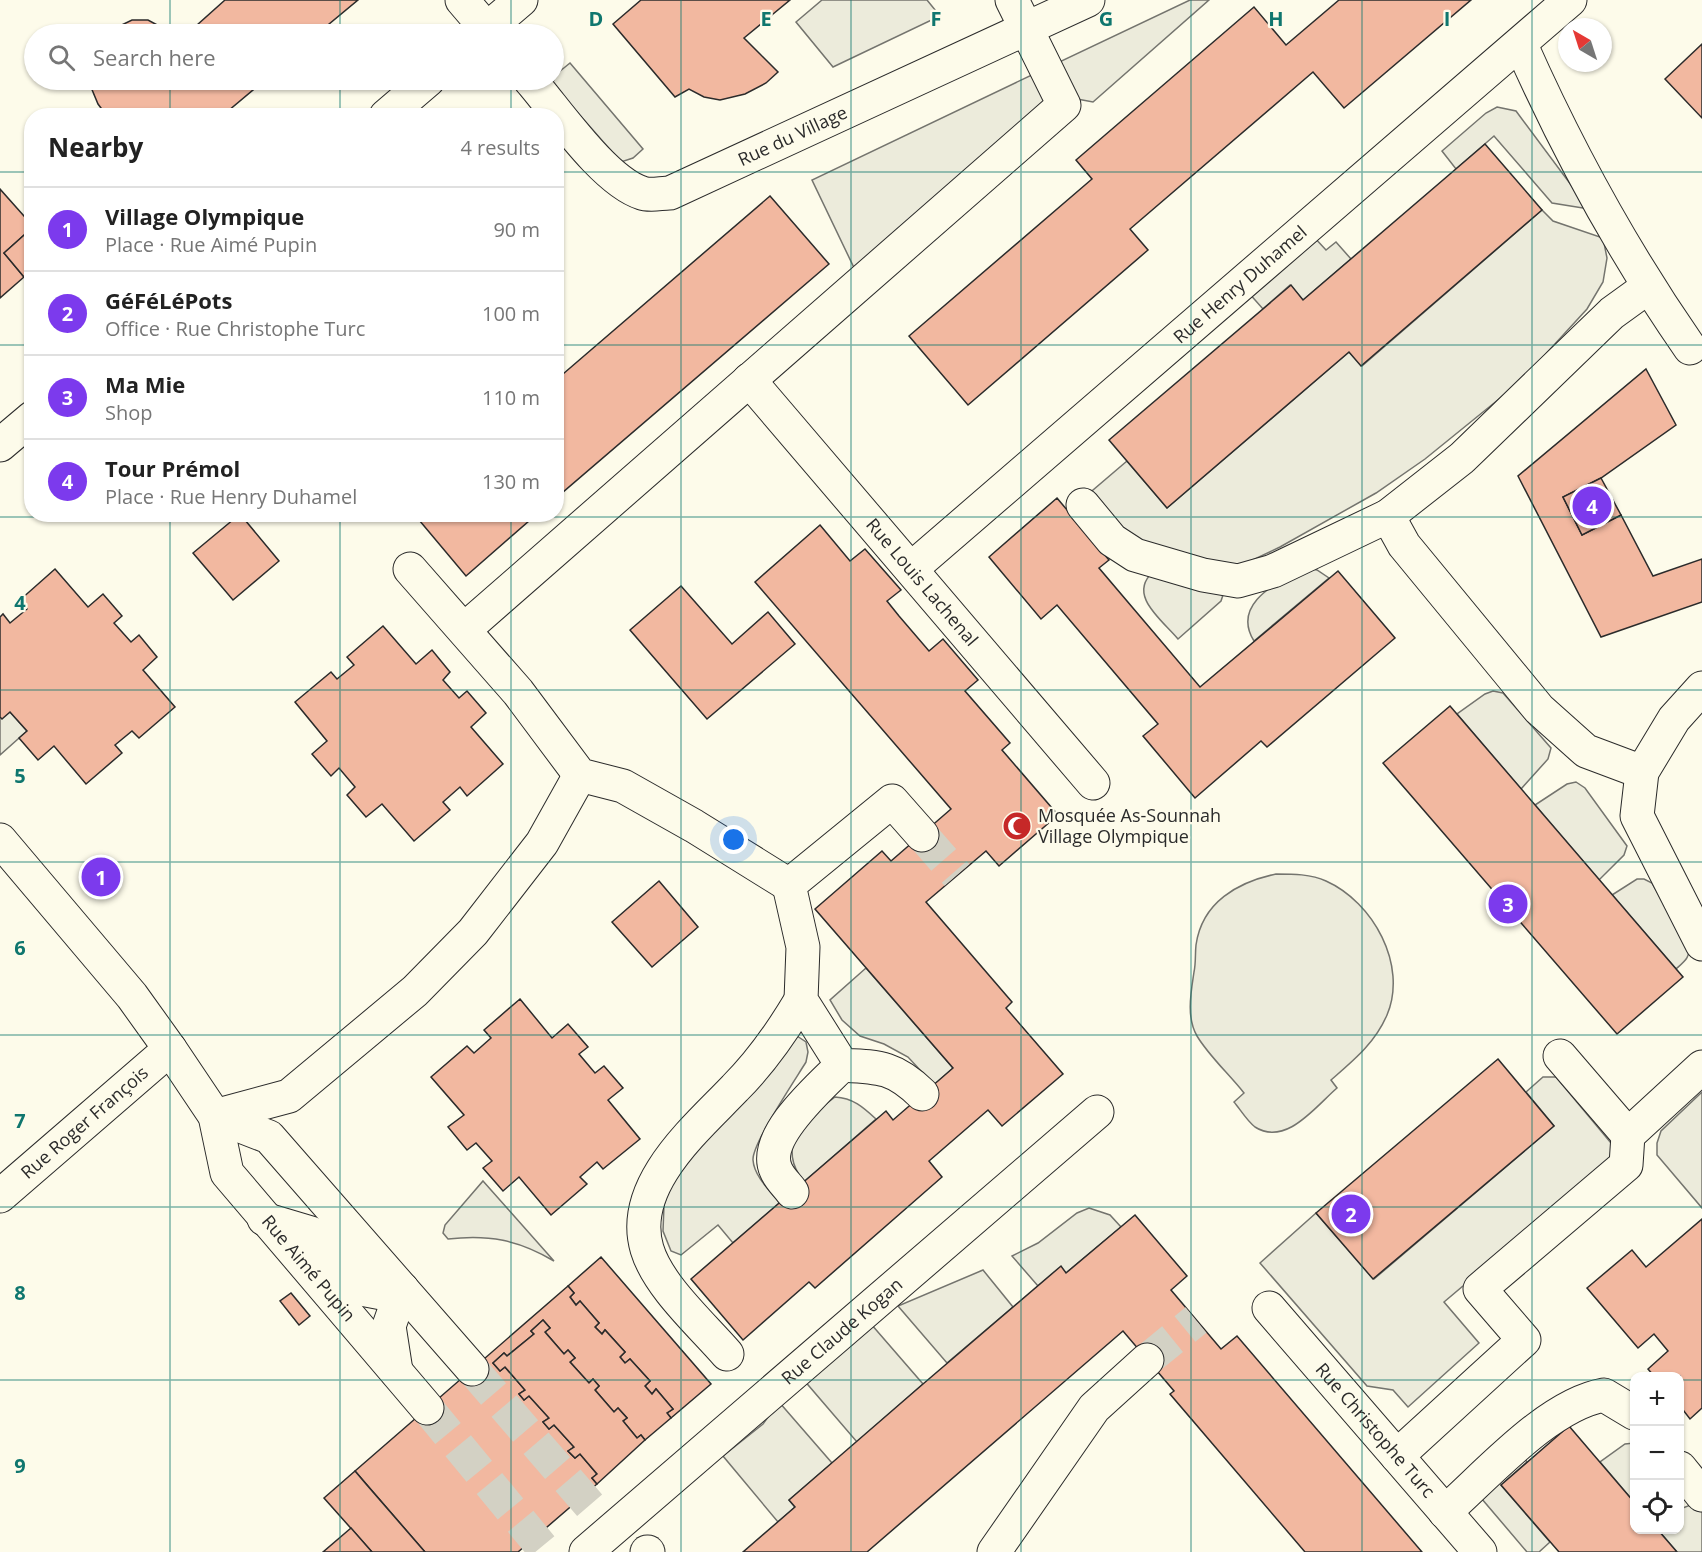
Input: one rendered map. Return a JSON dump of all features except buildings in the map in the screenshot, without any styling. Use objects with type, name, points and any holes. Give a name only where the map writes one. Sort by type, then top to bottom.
[{"type":"street","points":[[462,0],[479,24]]},
{"type":"street","points":[[496,24],[521,0]]},
{"type":"street","points":[[465,629],[1064,105],[1012,0]]},
{"type":"street","name":"Rue du Village","points":[[564,120],[600,163],[623,185],[644,194],[670,193],[1088,0]]},
{"type":"street","name":"Rue Henry Duhamel","points":[[911,569],[1521,45],[1570,0]]},
{"type":"street","points":[[1521,45],[1552,114],[1648,287],[1690,348]]},
{"type":"street","points":[[395,108],[416,90]]},
{"type":"street","name":"Rue du Village","points":[[538,90],[554,108]]},
{"type":"street","points":[[1083,505],[1112,540],[1135,555],[1238,581],[1273,571],[1388,516],[1462,458],[1612,313],[1648,287]]},
{"type":"street","name":"Rue Louis Lachenal","points":[[749,381],[1093,783]]},
{"type":"street","points":[[0,445],[24,425]]},
{"type":"street","points":[[1388,516],[1404,545],[1539,709],[1586,751],[1642,772]]},
{"type":"street","points":[[410,569],[518,692],[579,775],[623,786],[694,826],[789,885],[803,947],[801,1000],[782,1033],[662,1168],[644,1215],[647,1248],[662,1279],[727,1354]]},
{"type":"street","points":[[1702,688],[1674,719],[1642,772],[1638,816],[1702,944]]},
{"type":"street","points":[[215,1116],[289,1096],[415,991],[473,932],[542,843],[579,775]]},
{"type":"street","points":[[789,885],[892,801],[922,835]]},
{"type":"street","name":"Rue Aimé Pupin","points":[[0,840],[132,996],[170,1049],[215,1116],[227,1173],[427,1408]]},
{"type":"street","points":[[801,1000],[842,1065]]},
{"type":"street","name":"Rue Roger François","points":[[0,1196],[170,1049]]},
{"type":"street","points":[[1560,1056],[1628,1135]]},
{"type":"street","points":[[792,1192],[775,1168],[775,1142],[806,1100],[842,1065],[883,1067],[903,1076],[922,1094]]},
{"type":"street","points":[[1397,1456],[1524,1340],[1480,1289],[1626,1165],[1628,1135],[1702,1067]]},
{"type":"street","name":"Rue Claude Kogan","points":[[586,1552],[1097,1112]]},
{"type":"street","points":[[215,1116],[268,1137],[472,1369]]},
{"type":"street","points":[[264,1219],[311,1233],[361,1289],[382,1293],[402,1289]]},
{"type":"street","points":[[397,1372],[389,1326],[402,1289]]},
{"type":"street","name":"Rue Christophe Turc","points":[[1269,1308],[1480,1552]]},
{"type":"street","points":[[994,1552],[1094,1408],[1147,1360]]},
{"type":"street","points":[[1445,1512],[1554,1415],[1585,1398],[1604,1395],[1630,1410]]},
{"type":"street","points":[[1684,1473],[1702,1495]]},
{"type":"shaded area","points":[[822,0],[927,0],[940,16],[833,67],[796,22]]},
{"type":"shaded area","points":[[1190,0],[1209,0],[1093,102],[1072,98],[1055,64]]},
{"type":"shaded area","points":[[570,63],[643,149],[633,158],[621,162],[558,90],[564,90],[564,68]]},
{"type":"shaded area","points":[[1038,72],[1052,105],[857,274],[812,180]]},
{"type":"shaded area","points":[[1497,107],[1516,111],[1589,209],[1552,203],[1494,136],[1456,169],[1442,151],[1486,113]]},
{"type":"shaded area","points":[[1542,210],[1553,221],[1603,238],[1607,258],[1603,282],[1587,309],[1520,382],[1425,459],[1376,493],[1280,547],[1238,567],[1153,553],[1086,496],[1127,461],[1167,508],[1349,352],[1362,366]]},
{"type":"shaded area","points":[[1313,236],[1326,250],[1336,242],[1351,259],[1303,300],[1290,285],[1263,309],[1248,292]]},
{"type":"shaded area","points":[[1304,567],[1317,570],[1329,578],[1254,641],[1248,628],[1248,616],[1253,606],[1270,588]]},
{"type":"shaded area","points":[[1153,572],[1224,592],[1221,601],[1178,639],[1156,616],[1145,598],[1146,581]]},
{"type":"shaded area","points":[[1493,691],[1503,693],[1551,748],[1548,759],[1521,789],[1457,714]]},
{"type":"shaded area","points":[[10,712],[27,731],[0,755],[0,717]]},
{"type":"shaded area","points":[[1576,782],[1585,788],[1627,846],[1624,855],[1599,880],[1535,805],[1567,784]]},
{"type":"shaded area","points":[[1276,874],[1302,875],[1326,881],[1343,891],[1358,904],[1382,937],[1393,976],[1392,996],[1382,1025],[1363,1050],[1331,1080],[1337,1088],[1300,1122],[1278,1132],[1267,1132],[1255,1127],[1234,1102],[1244,1093],[1207,1051],[1197,1036],[1191,1021],[1190,1004],[1196,945],[1206,917],[1224,896],[1248,882]]},
{"type":"shaded area","points":[[1637,879],[1644,879],[1652,883],[1688,945],[1688,956],[1676,969],[1612,895]]},
{"type":"shaded area","points":[[866,968],[953,1068],[934,1085],[908,1057],[884,1044],[860,1036],[842,1020],[830,1000]]},
{"type":"shaded area","points":[[797,1036],[806,1042],[808,1052],[806,1062],[766,1127],[753,1160],[759,1177],[780,1203],[733,1243],[718,1225],[681,1255],[671,1251],[663,1231],[664,1205],[674,1174]]},
{"type":"shaded area","points":[[1543,1077],[1556,1077],[1616,1149],[1617,1156],[1444,1302],[1479,1343],[1408,1407],[1393,1390],[1367,1386],[1260,1263],[1316,1213],[1374,1279],[1554,1126],[1526,1092]]},
{"type":"shaded area","points":[[1702,1092],[1702,1208],[1657,1155],[1657,1143],[1661,1131]]},
{"type":"shaded area","points":[[835,1097],[857,1104],[876,1119],[804,1182],[792,1156],[793,1144],[805,1124]]},
{"type":"shaded area","points":[[483,1181],[554,1261],[516,1243],[503,1240],[477,1237],[448,1239],[443,1233],[445,1225]]},
{"type":"shaded area","points":[[1089,1208],[1110,1215],[1121,1227],[1066,1273],[1061,1267],[1038,1286],[1012,1256],[1038,1243],[1077,1213]]},
{"type":"shaded area","points":[[983,1270],[1013,1307],[947,1363],[898,1306]]},
{"type":"shaded area","points":[[871,1324],[923,1384],[857,1442],[803,1379]]},
{"type":"shaded area","points":[[779,1402],[832,1463],[789,1500],[795,1507],[778,1522],[723,1456],[763,1424]]},
{"type":"shaded area","points":[[1630,1443],[1630,1497],[1600,1462],[1625,1444]]},
{"type":"shaded area","points":[[1521,1454],[1527,1462],[1501,1485],[1550,1542],[1539,1552],[1527,1552],[1476,1492]]},
{"type":"shaded area","points":[[1693,1504],[1702,1512],[1702,1552],[1677,1552],[1661,1534],[1684,1534],[1684,1507]]},
{"type":"tunnel","points":[[922,835],[957,875]]},
{"type":"tunnel","points":[[1147,1360],[1196,1320]]},
{"type":"tunnel","points":[[472,1369],[630,1552]]},
{"type":"tunnel","points":[[427,1408],[546,1552]]},
{"type":"place","name":"Tour Prémol","points":[[1592,506]]},
{"type":"place","name":"Mosquée As-Sounnah Village Olympique","points":[[1017,826]]},
{"type":"place","name":"Village Olympique","points":[[101,877]]},
{"type":"place","name":"Ma Mie","points":[[1508,904]]},
{"type":"place","name":"GéFéLéPots","points":[[1351,1214]]}]
